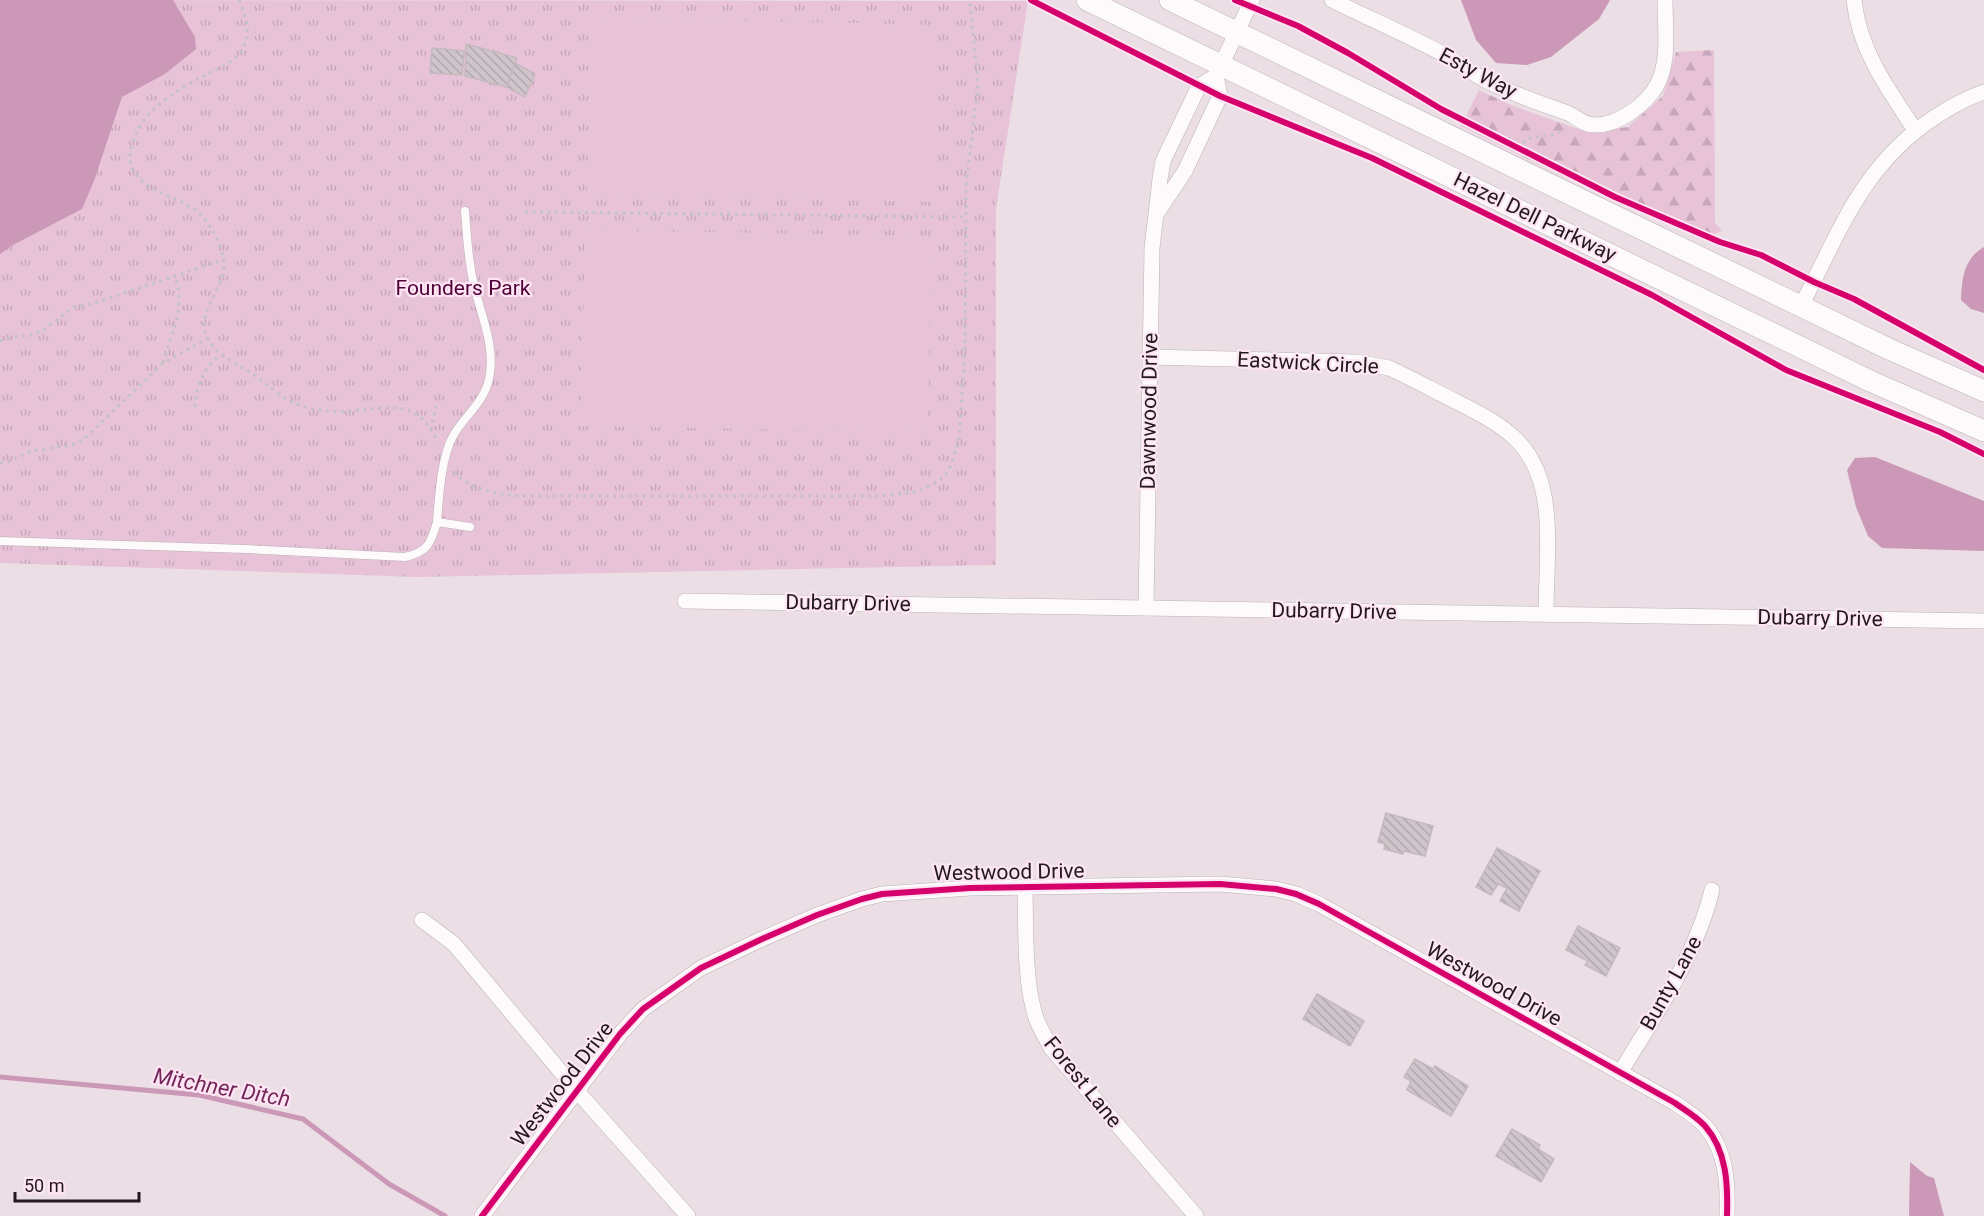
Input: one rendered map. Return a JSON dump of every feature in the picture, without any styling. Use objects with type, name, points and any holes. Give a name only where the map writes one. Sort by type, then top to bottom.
[{"type":"main road","name":"Hazel Dell Parkway","points":[[1087,0],[1219,71],[1870,381],[1984,431]]},
{"type":"main road","name":"Hazel Dell Parkway","points":[[1170,0],[1897,353],[1984,391]]},
{"type":"street","name":"Dawnwood Drive","points":[[1157,213],[1185,171],[1220,96],[1219,71],[1252,0]]},
{"type":"street","name":"Esty Way","points":[[1332,0],[1446,56],[1485,80],[1571,114],[1579,122],[1595,125],[1611,122],[1627,114],[1656,88],[1664,60],[1665,0]]},
{"type":"street","points":[[1854,0],[1860,31],[1873,65],[1915,130]]},
{"type":"street","name":"Dawnwood Drive","points":[[1146,608],[1152,248],[1160,179],[1163,161],[1199,86],[1219,71]]},
{"type":"street","points":[[1801,306],[1850,207],[1886,158],[1915,130],[1962,101],[1984,92]]},
{"type":"street","name":"Eastwick Circle","points":[[1149,357],[1373,364],[1389,368],[1496,422],[1520,443],[1536,469],[1541,483],[1546,511],[1546,614]]},
{"type":"street","name":"Dubarry Drive","points":[[685,600],[1984,621]]},
{"type":"street","name":"Westwood Drive","points":[[482,1216],[576,1090],[643,1008],[694,972],[762,939],[817,915],[882,894],[970,888],[1220,884],[1258,887],[1296,894],[1319,904],[1675,1103],[1706,1127],[1716,1144],[1726,1176],[1727,1216]]},
{"type":"street","name":"Forest Lane","points":[[1025,888],[1031,994],[1036,1020],[1051,1048],[1196,1216]]},
{"type":"street","name":"Bunty Lane","points":[[1620,1073],[1681,970],[1705,919],[1712,890]]},
{"type":"street","points":[[422,920],[453,944],[576,1090],[688,1216]]},
{"type":"lane","points":[[0,541],[405,557],[424,550],[430,542],[437,522],[447,449],[454,434],[487,388],[491,367],[488,334],[471,267],[465,212]]},
{"type":"lane","points":[[437,522],[470,527]]},
{"type":"path","points":[[238,0],[247,25],[244,48],[230,63],[178,90],[158,106],[140,127],[131,150],[132,166],[138,178],[147,186],[198,213],[216,237],[223,260],[222,274],[205,317],[205,331],[220,355],[261,379],[293,404],[333,412],[390,406],[404,408],[422,417],[431,430],[445,461],[459,477],[481,490],[512,495],[880,496],[907,494],[939,481],[946,474],[956,453],[959,439],[964,371],[968,170],[978,84],[970,0]]},
{"type":"path","points":[[1518,149],[1528,138],[1559,134],[1565,129],[1571,114]]},
{"type":"path","points":[[1508,144],[1528,153]]},
{"type":"path","points":[[525,212],[966,217]]},
{"type":"path","points":[[0,341],[42,331],[74,307],[98,302],[223,260]]},
{"type":"path","points":[[163,363],[176,325],[180,303],[175,276]]},
{"type":"path","points":[[0,463],[28,452],[75,444],[83,440],[163,363],[208,338]]},
{"type":"path","points":[[195,407],[201,378],[220,355]]},
{"type":"path","points":[[431,430],[436,406]]},
{"type":"green space","name":"Founders Park","points":[[0,0],[1028,1],[996,209],[996,565],[418,577],[0,563]]},
{"type":"green space","points":[[591,17],[936,25],[932,202],[587,195]]},
{"type":"green space","points":[[1714,50],[1715,223],[1722,231],[1704,239],[1564,177],[1461,126],[1479,90],[1513,106],[1575,128],[1605,130],[1628,127],[1663,96],[1676,52]]},
{"type":"green space","points":[[585,230],[931,236],[928,432],[581,426]]},
{"type":"shaded area","points":[[0,0],[173,0],[195,37],[196,49],[165,74],[122,97],[94,181],[82,209],[0,254]]},
{"type":"shaded area","points":[[1461,0],[1610,0],[1599,19],[1551,57],[1527,65],[1496,63],[1476,40]]},
{"type":"shaded area","points":[[1984,247],[1984,313],[1971,309],[1961,300],[1965,270],[1972,258]]},
{"type":"shaded area","points":[[1875,457],[1984,501],[1984,551],[1882,548],[1868,536],[1856,507],[1847,470],[1855,458]]},
{"type":"shaded area","points":[[1910,1162],[1927,1176],[1934,1178],[1944,1216],[1909,1216]]},
{"type":"building","points":[[466,44],[517,58],[507,87],[465,76]]},
{"type":"building","points":[[432,48],[464,51],[462,75],[430,73]]},
{"type":"building","points":[[515,63],[535,74],[525,97],[507,87]]},
{"type":"building","points":[[1386,813],[1433,826],[1425,856],[1384,849],[1385,844],[1378,842]]},
{"type":"building","points":[[1497,848],[1540,871],[1519,911],[1500,901],[1507,888],[1498,884],[1491,895],[1476,887]]},
{"type":"building","points":[[1578,926],[1620,948],[1606,976],[1585,965],[1588,961],[1566,950]]},
{"type":"building","points":[[1317,994],[1364,1021],[1350,1046],[1303,1019]]},
{"type":"building","points":[[1415,1059],[1433,1069],[1435,1066],[1468,1086],[1451,1116],[1407,1090],[1411,1081],[1404,1077]]},
{"type":"building","points":[[1512,1129],[1540,1145],[1538,1149],[1554,1159],[1541,1182],[1496,1156]]},
{"type":"waterway","name":"Mitchner Ditch","points":[[0,1077],[199,1095],[303,1119],[389,1184],[445,1216]]},
{"type":"cycle path","points":[[1031,0],[1220,96],[1372,158],[1652,295],[1786,370],[1940,432],[1984,454]]},
{"type":"cycle path","points":[[1235,0],[1298,26],[1441,109],[1615,197],[1720,242],[1761,255],[1854,299],[1984,370]]},
{"type":"cycle path","points":[[482,1216],[620,1034],[643,1009],[701,968],[762,939],[817,915],[882,894],[970,888],[1220,884],[1276,889],[1296,894],[1319,904],[1675,1103],[1702,1123],[1718,1146],[1725,1169],[1727,1216]]}]
